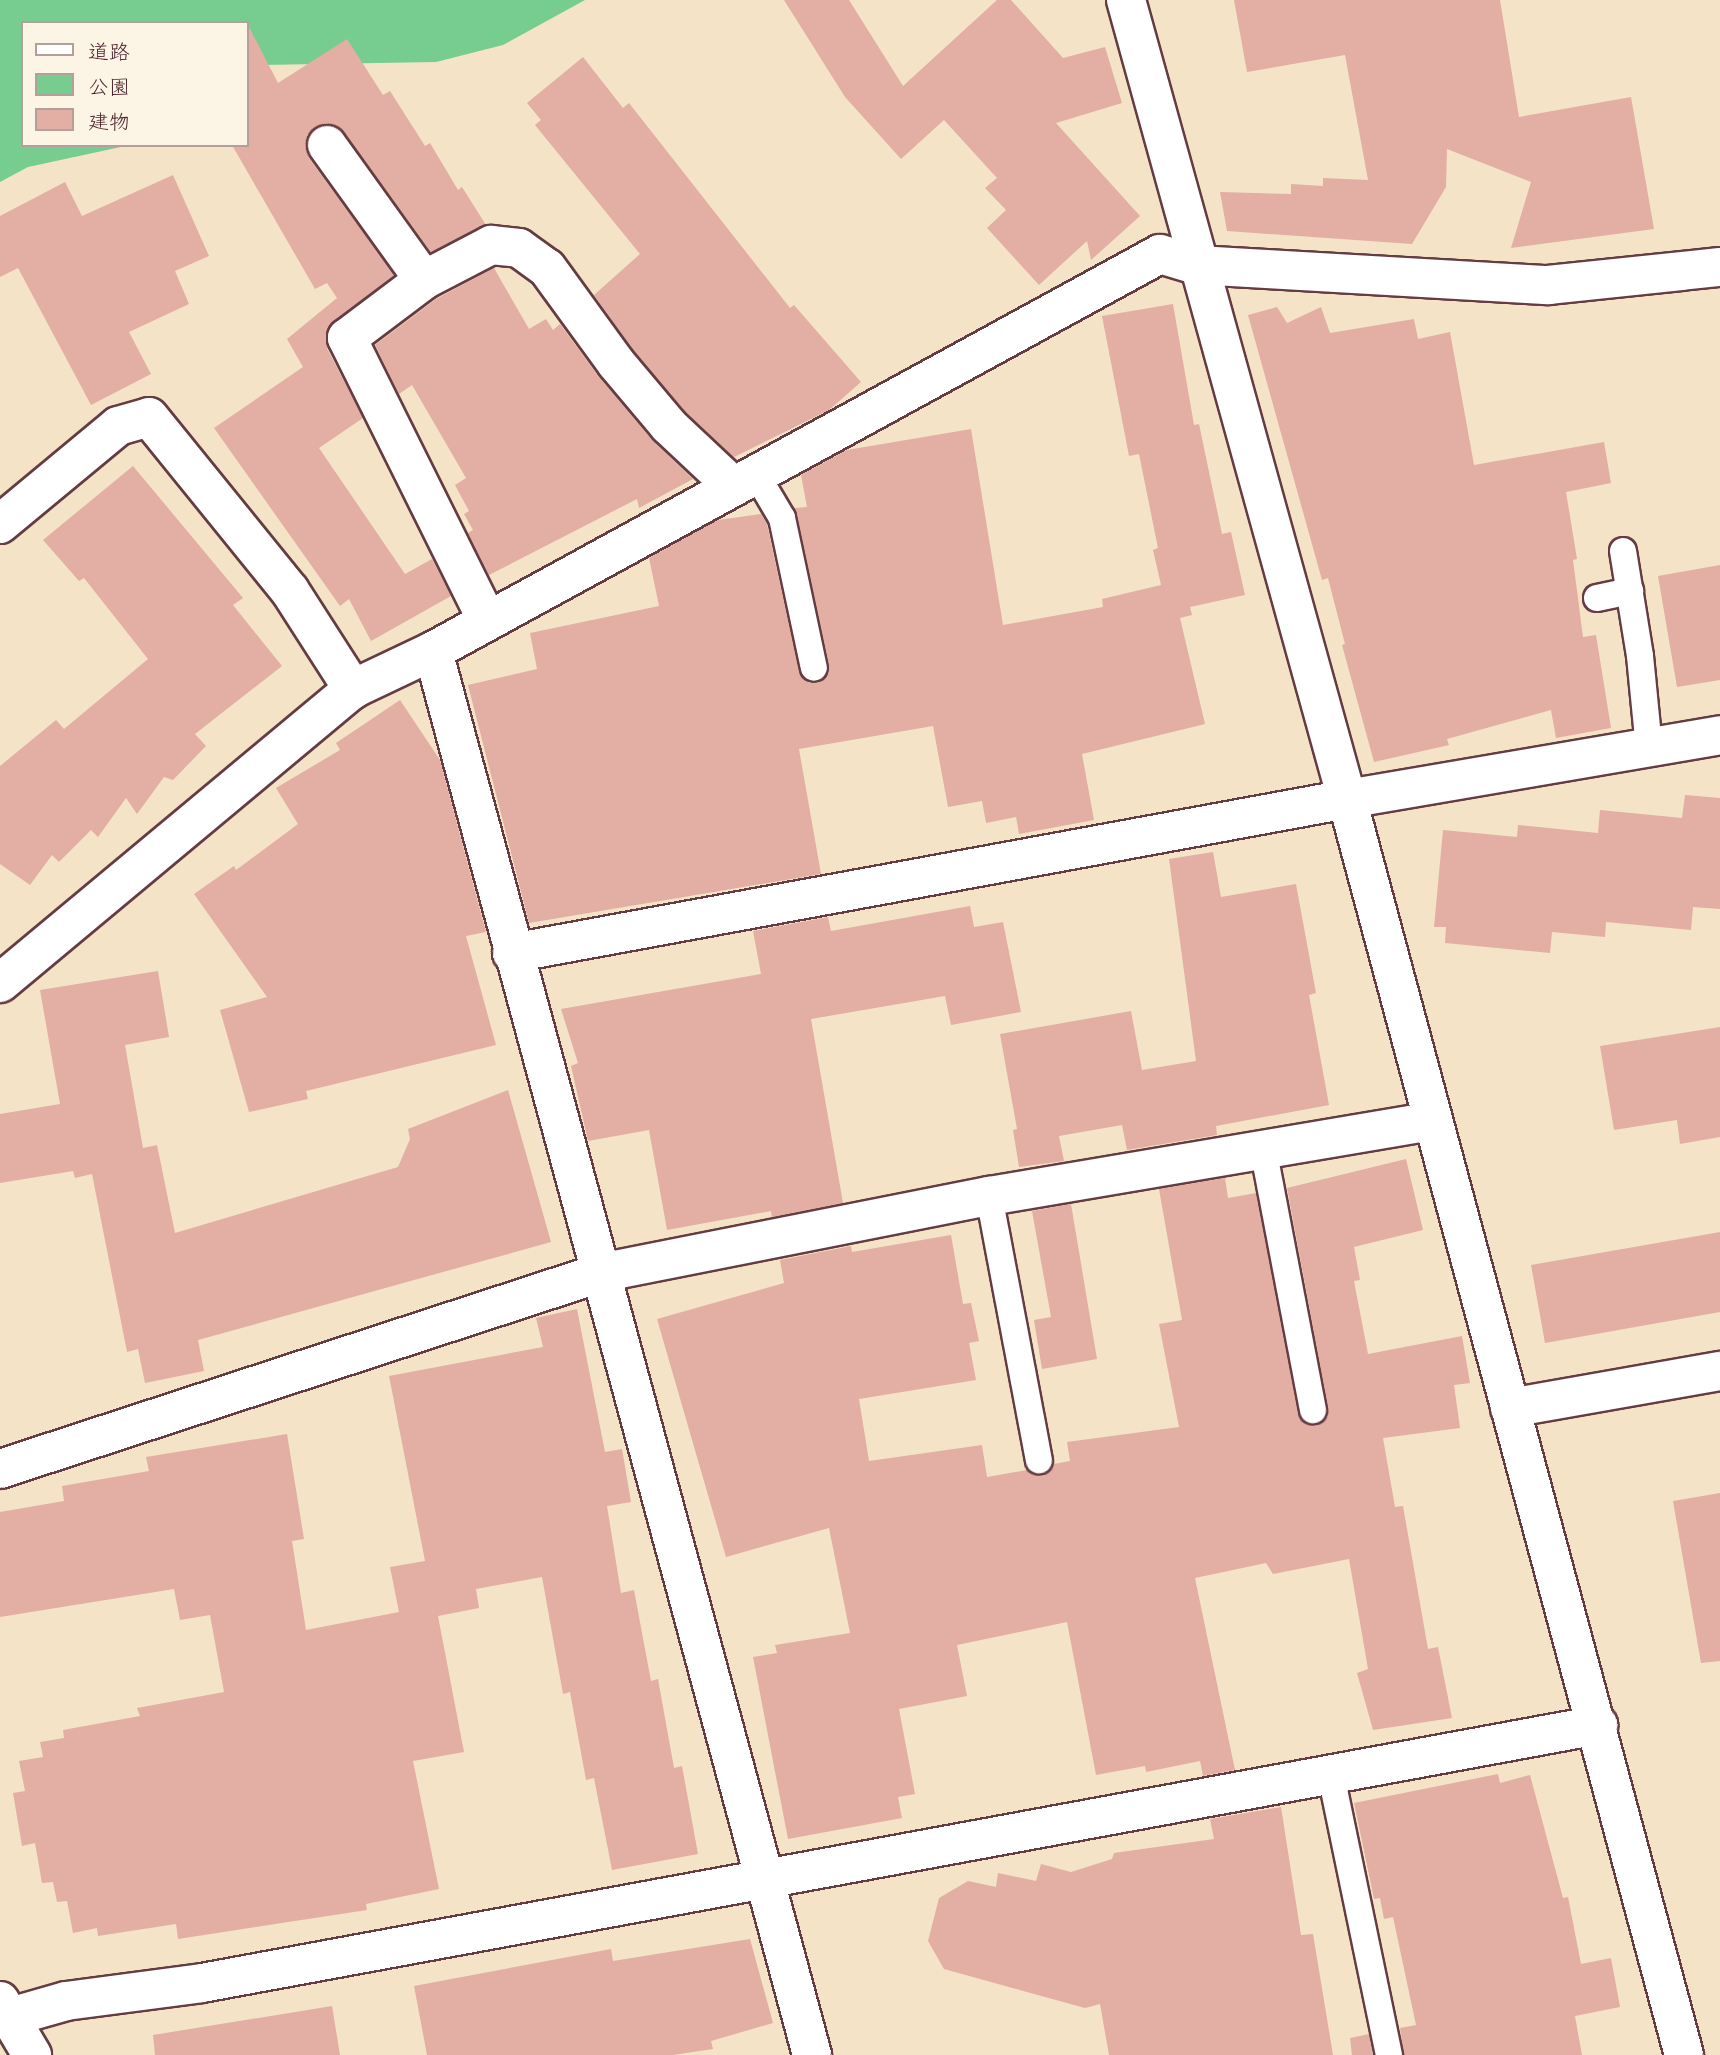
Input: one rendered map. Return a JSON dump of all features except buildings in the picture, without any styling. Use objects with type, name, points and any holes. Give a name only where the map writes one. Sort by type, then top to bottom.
[{"type":"street","points":[[1126,0],[1197,265],[1347,799],[1431,1121],[1598,1725],[1684,2055]]},
{"type":"street","points":[[327,145],[424,280]]},
{"type":"street","points":[[487,620],[348,338],[424,280],[491,245],[519,248],[547,268],[669,426],[744,480]]},
{"type":"street","points":[[0,983],[353,689],[433,651],[1160,254],[1197,265],[1548,285],[1720,267]]},
{"type":"street","points":[[0,524],[118,426],[149,417],[290,591],[353,689]]},
{"type":"street","points":[[433,651],[496,878],[512,953],[812,2055]]},
{"type":"street","points":[[512,953],[1347,799],[1720,735]]},
{"type":"street","points":[[0,1469],[600,1273],[989,1196],[1431,1121]]},
{"type":"street","points":[[1510,1408],[1720,1371]]},
{"type":"street","points":[[32,2055],[5,2009],[202,1983],[1598,1725]]},
{"type":"lane","points":[[744,480],[782,518],[814,668]]},
{"type":"lane","points":[[1623,551],[1649,747]]},
{"type":"lane","points":[[1597,598],[1630,591]]},
{"type":"lane","points":[[1263,1149],[1313,1410]]},
{"type":"lane","points":[[989,1196],[1039,1460]]},
{"type":"lane","points":[[1331,1775],[1388,2055]]},
{"type":"green space","points":[[0,0],[585,0],[503,45],[436,62],[261,65],[248,72],[248,21],[21,21],[21,147],[121,147],[28,167],[0,182]]}]
